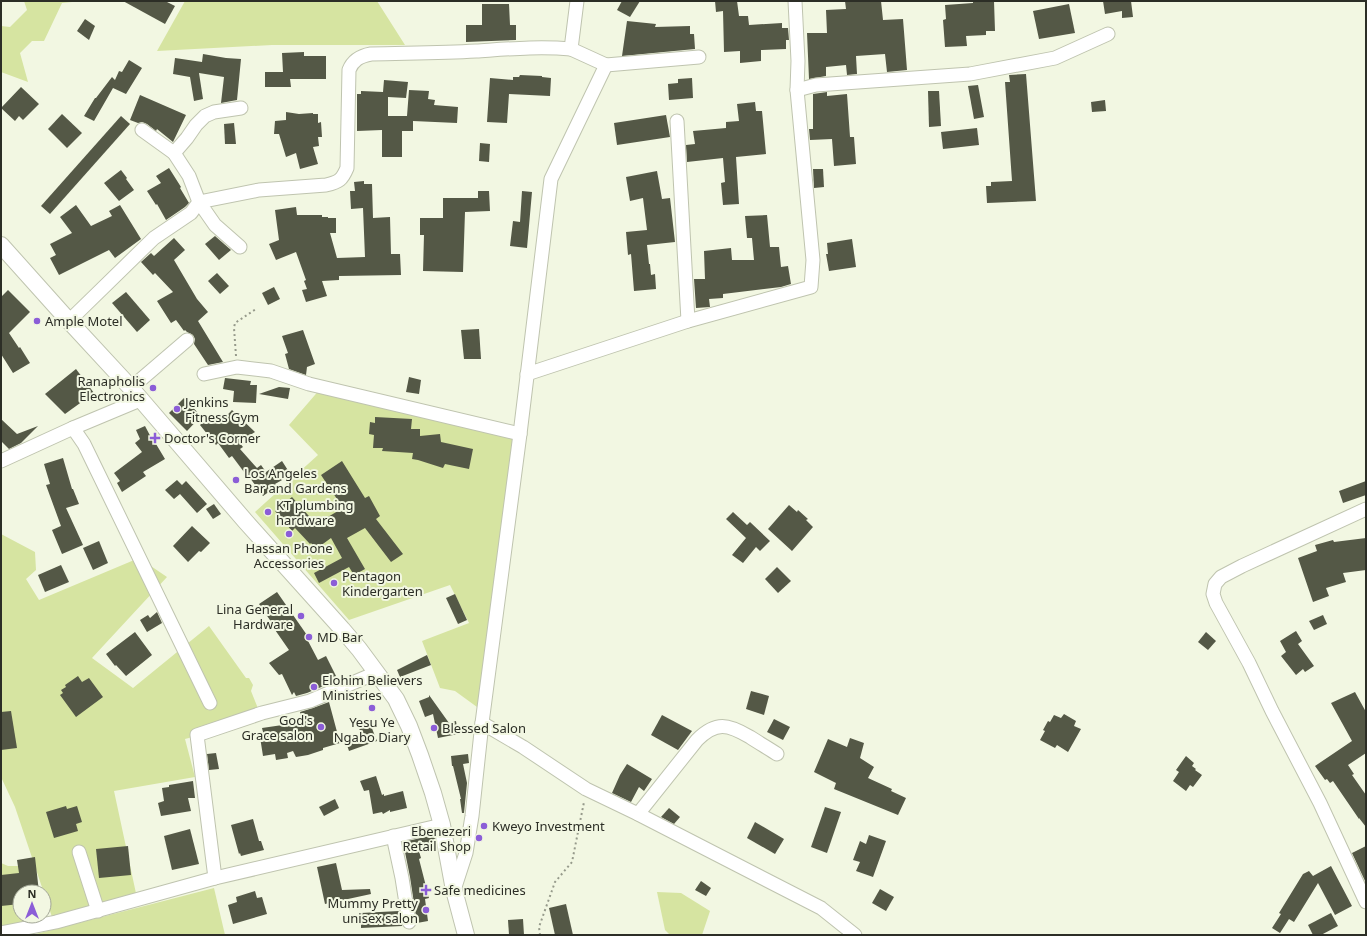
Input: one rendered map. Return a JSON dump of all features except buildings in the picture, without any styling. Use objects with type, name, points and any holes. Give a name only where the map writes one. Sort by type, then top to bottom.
[{"type":"street","points":[[571,49],[577,1]]},
{"type":"street","points":[[527,374],[688,321],[811,287],[813,260],[797,90],[798,61],[795,1]]},
{"type":"street","points":[[797,90],[816,85],[970,74],[1055,58],[1108,34]]},
{"type":"street","points":[[69,321],[154,238],[192,213],[199,202],[259,190],[326,186],[343,178],[347,168],[349,70],[352,62],[362,56],[371,54],[555,48],[571,49],[606,65],[699,57]]},
{"type":"street","points":[[454,890],[466,853],[470,833],[482,723],[520,434],[551,179],[606,65]]},
{"type":"street","points":[[174,152],[187,138],[196,124],[205,116],[214,112],[241,108]]},
{"type":"street","points":[[677,121],[688,321]]},
{"type":"street","points":[[142,130],[174,152],[189,176],[199,202],[215,225],[240,248]]},
{"type":"street","points":[[1,245],[136,394],[246,522],[342,629],[359,649],[396,699],[409,726],[420,755],[442,825],[454,890],[466,935]]},
{"type":"street","points":[[1,461],[73,428],[136,394],[187,340]]},
{"type":"street","points":[[204,374],[237,367],[272,371],[309,384],[520,434]]},
{"type":"street","points":[[73,428],[84,444],[210,703]]},
{"type":"street","points":[[1366,509],[1221,577],[1215,584],[1213,594],[1216,603],[1249,663],[1320,803],[1366,902]]},
{"type":"street","points":[[215,878],[197,735],[262,712],[310,701],[376,673]]},
{"type":"street","points":[[482,723],[523,746],[586,789],[638,814],[820,908],[855,935]]},
{"type":"street","points":[[638,814],[697,740],[705,732],[715,727],[725,726],[735,728],[777,754]]},
{"type":"street","points":[[1,933],[56,922],[215,878],[442,825]]},
{"type":"street","points":[[393,836],[409,922]]},
{"type":"street","points":[[79,852],[98,911]]},
{"type":"path","points":[[237,367],[234,328],[235,323],[256,309]]},
{"type":"path","points":[[540,935],[539,927],[555,882],[572,862],[586,789]]},
{"type":"green space","points":[[24,1],[82,1],[62,3],[44,41],[32,41],[20,53],[28,82],[1,72],[1,26],[10,27],[27,10]]},
{"type":"green space","points":[[185,1],[377,1],[405,45],[272,45],[157,51]]},
{"type":"green space","points":[[321,388],[522,438],[488,715],[455,691],[440,688],[422,641],[469,623],[450,585],[349,620],[255,512],[318,455],[289,425]]},
{"type":"green space","points":[[1,534],[35,552],[36,570],[26,579],[39,600],[139,558],[167,577],[92,658],[133,688],[209,626],[246,678],[249,678],[253,685],[251,691],[259,711],[219,730],[185,739],[195,777],[114,791],[137,898],[53,920],[52,884],[41,884],[15,807],[1,777]]},
{"type":"green space","points":[[1,863],[8,866],[28,866],[19,884],[12,884],[12,924],[30,925],[1,932]]},
{"type":"green space","points":[[214,888],[225,935],[32,935]]},
{"type":"green space","points":[[657,892],[681,893],[710,911],[702,935],[670,935],[665,930]]},
{"type":"place","name":"Ample Motel","points":[[37,321]]},
{"type":"place","name":"Ranapholis Electronics","points":[[153,388]]},
{"type":"place","name":"Jenkins Fitness Gym","points":[[177,409]]},
{"type":"place","name":"Doctor's Corner","points":[[155,438]]},
{"type":"place","name":"Los Angeles Bar and Gardens","points":[[236,480]]},
{"type":"place","name":"KT plumbing hardware","points":[[268,512]]},
{"type":"place","name":"Hassan Phone Accessories","points":[[289,534]]},
{"type":"place","name":"Pentagon Kindergarten","points":[[334,583]]},
{"type":"place","name":"Lina General Hardware","points":[[301,616]]},
{"type":"place","name":"MD Bar","points":[[309,637]]},
{"type":"place","name":"Elohim Believers Ministries","points":[[314,687]]},
{"type":"place","name":"Yesu Ye Ngabo Diary","points":[[372,708]]},
{"type":"place","name":"God's Grace salon","points":[[321,727]]},
{"type":"place","name":"Blessed Salon","points":[[434,728]]},
{"type":"place","name":"Kweyo Investment","points":[[484,826]]},
{"type":"place","name":"Ebenezeri Retail Shop","points":[[479,838]]},
{"type":"place","name":"Safe medicines","points":[[426,890]]},
{"type":"place","name":"Mummy Pretty unisex salon","points":[[426,910]]}]
